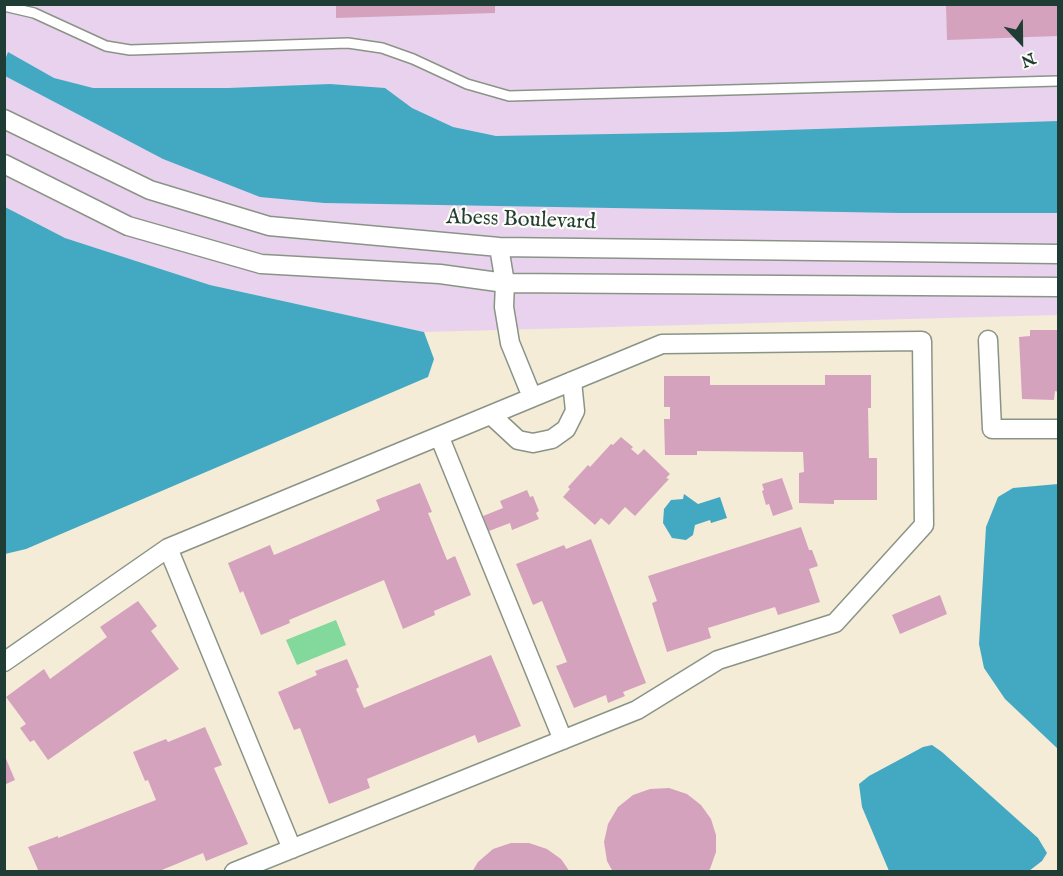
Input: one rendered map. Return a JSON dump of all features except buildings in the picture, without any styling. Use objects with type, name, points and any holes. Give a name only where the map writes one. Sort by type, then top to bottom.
[{"type":"street","name":"Abess Boulevard","points":[[4,119],[150,190],[269,226],[499,247],[1059,254]]},
{"type":"street","points":[[4,164],[128,226],[261,264],[440,274],[505,283],[1059,287]]},
{"type":"street","points":[[499,247],[505,283],[504,308],[510,343],[532,398]]},
{"type":"street","points":[[988,340],[992,429],[1059,429]]},
{"type":"street","points":[[4,662],[168,548],[440,438],[662,344],[922,341],[924,525],[835,624],[718,660],[637,710],[234,872]]},
{"type":"street","points":[[491,415],[518,440],[533,443],[552,439],[566,429],[575,411],[572,381]]},
{"type":"street","points":[[440,438],[563,740]]},
{"type":"street","points":[[168,548],[292,849]]},
{"type":"lane","points":[[4,6],[34,13],[106,46],[130,50],[348,43],[382,48],[413,59],[467,84],[509,96],[1059,81]]},
{"type":"shaded area","points":[[4,5],[1058,5],[1058,315],[424,332],[210,285],[65,238],[5,207]]},
{"type":"green space","points":[[336,620],[346,645],[297,665],[286,640]]},
{"type":"water","points":[[8,52],[54,78],[93,88],[228,88],[330,84],[385,88],[412,108],[453,127],[496,136],[726,132],[1058,121],[1058,213],[900,213],[324,203],[260,197],[163,159],[5,76],[5,60]]},
{"type":"water","points":[[5,207],[65,238],[210,285],[424,332],[434,359],[428,377],[26,549],[5,554]]},
{"type":"water","points":[[1058,484],[1058,749],[1005,699],[984,668],[979,644],[986,527],[998,497],[1013,488]]},
{"type":"water","points":[[684,494],[698,504],[720,497],[727,518],[695,525],[693,535],[686,540],[672,538],[663,523],[664,509],[671,500],[683,499]]},
{"type":"water","points":[[932,745],[1038,838],[1047,853],[1042,861],[1029,871],[889,871],[862,807],[859,784],[869,776],[923,747]]}]
